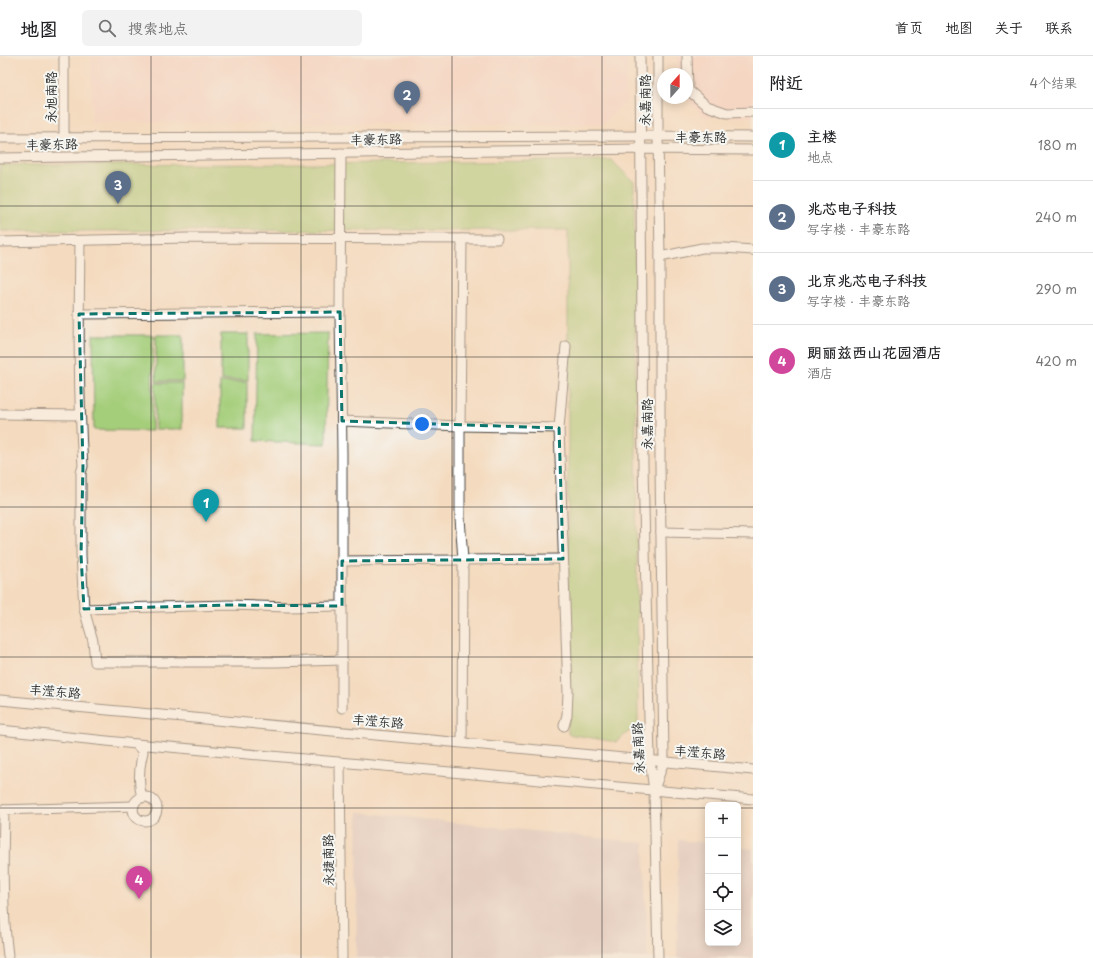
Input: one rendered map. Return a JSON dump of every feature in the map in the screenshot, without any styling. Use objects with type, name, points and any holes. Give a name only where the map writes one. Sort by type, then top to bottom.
[{"type":"street","name":"永旭南路","points":[[64,56],[64,138]]},
{"type":"street","name":"永嘉南路","points":[[640,56],[643,466],[650,760],[654,791],[658,958]]},
{"type":"street","name":"永嘉南路","points":[[654,791],[664,761],[660,465],[658,56]]},
{"type":"street","points":[[687,56],[688,90],[702,102],[707,106],[727,113],[753,112]]},
{"type":"street","name":"丰豪东路","points":[[0,138],[753,137]]},
{"type":"street","name":"丰豪东路","points":[[0,158],[641,149],[753,150]]},
{"type":"street","points":[[341,153],[340,312],[342,421],[342,708]]},
{"type":"street","points":[[0,242],[188,238],[341,240],[497,239]]},
{"type":"street","points":[[462,239],[460,426],[460,518],[463,560],[462,742]]},
{"type":"street","points":[[80,241],[80,415],[83,466],[81,472],[81,555],[84,609],[93,641],[95,662],[276,662],[342,660]]},
{"type":"street","points":[[660,257],[702,248],[753,250]]},
{"type":"street","points":[[79,314],[340,312]]},
{"type":"street","points":[[564,726],[567,714],[568,692],[559,428],[566,346]]},
{"type":"street","points":[[0,414],[80,415]]},
{"type":"street","points":[[342,421],[559,428]]},
{"type":"street","points":[[661,532],[753,534]]},
{"type":"street","points":[[342,561],[563,559]]},
{"type":"street","points":[[84,609],[229,605],[288,607],[342,606]]},
{"type":"street","name":"丰滢东路","points":[[0,700],[753,770]]},
{"type":"street","points":[[0,730],[136,744],[753,799]]},
{"type":"street","points":[[136,744],[143,752],[140,764],[139,787],[142,798]]},
{"type":"street","name":"永捷南路","points":[[340,762],[342,958]]},
{"type":"street","points":[[149,798],[155,802],[157,809],[154,816],[148,820],[140,819],[135,814],[134,806],[138,799],[149,798]]},
{"type":"street","points":[[8,956],[5,932],[2,810],[134,806]]},
{"type":"highlighted area","points":[[340,312],[342,421],[559,428],[563,559],[342,561],[342,606],[229,605],[84,609],[81,555],[83,466],[79,314]]},
{"type":"shaded area","points":[[91,56],[628,56],[626,102],[602,124],[92,122]]},
{"type":"shaded area","points":[[677,56],[753,56],[753,117],[704,117],[692,104],[693,104],[693,68],[677,68]]},
{"type":"shaded area","points":[[358,812],[644,843],[647,958],[356,958]]},
{"type":"shaded area","points":[[678,840],[705,843],[705,946],[741,946],[741,847],[753,849],[753,958],[677,958]]},
{"type":"green space","points":[[611,160],[634,182],[638,724],[616,742],[568,734],[568,230],[0,231],[0,165],[311,164]]},
{"type":"green space","points":[[328,333],[326,444],[255,441],[257,334]]},
{"type":"green space","points":[[221,334],[248,334],[248,380],[221,380]]},
{"type":"green space","points":[[93,335],[153,335],[152,431],[94,430]]},
{"type":"green space","points":[[156,335],[183,335],[183,381],[156,381]]},
{"type":"green space","points":[[220,382],[247,382],[247,428],[220,428]]},
{"type":"green space","points":[[155,383],[182,383],[182,429],[155,429]]},
{"type":"place","name":"兆芯电子科技","points":[[407,114]]},
{"type":"place","name":"北京兆芯电子科技","points":[[118,204]]},
{"type":"place","name":"主楼","points":[[206,522]]},
{"type":"place","name":"朗丽兹西山花园酒店","points":[[139,899]]}]
